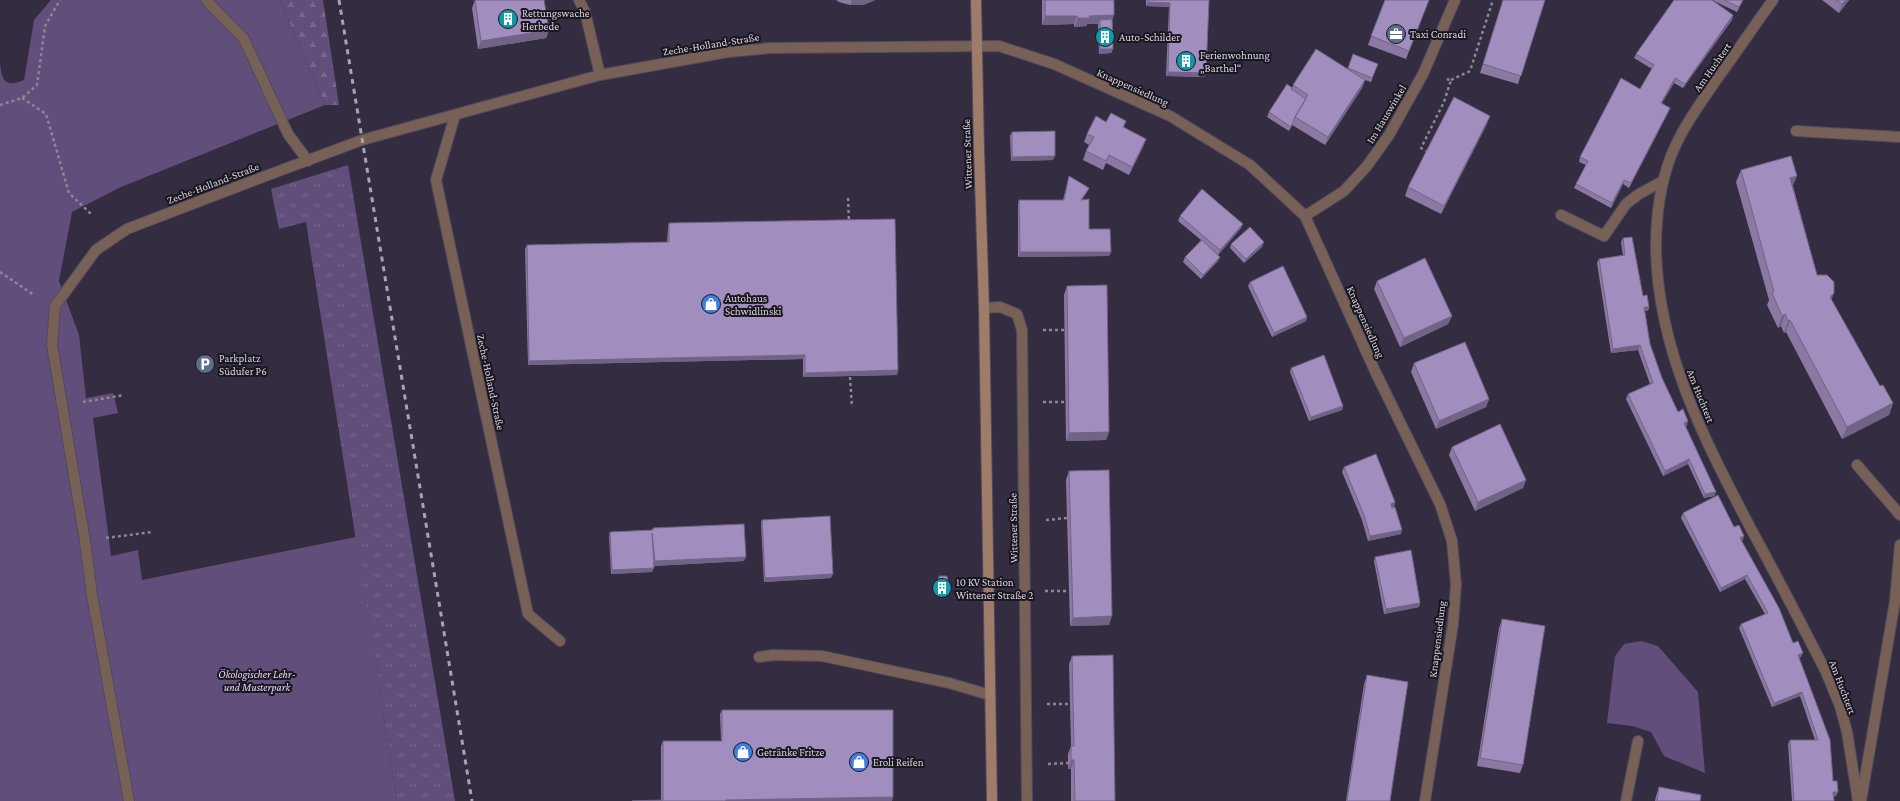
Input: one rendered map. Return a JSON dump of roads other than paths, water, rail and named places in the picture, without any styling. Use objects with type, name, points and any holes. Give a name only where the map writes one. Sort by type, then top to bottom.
[{"type":"main road","name":"Wittener Straße","points":[[976,0],[976,47],[984,308],[992,801]]},
{"type":"street","points":[[206,0],[244,39],[288,134],[308,161]]},
{"type":"street","points":[[579,0],[585,12],[600,75]]},
{"type":"street","name":"Im Hauswinkel","points":[[1305,216],[1344,191],[1367,166],[1390,135],[1423,74],[1455,0]]},
{"type":"street","name":"Am Huchtert","points":[[1773,0],[1690,119],[1672,155],[1663,181],[1656,221],[1656,263],[1661,307],[1668,342],[1686,394],[1711,452],[1826,672],[1840,706],[1847,732],[1860,801]]},
{"type":"street","name":"Knappensiedlung","points":[[976,47],[999,46],[1054,64],[1170,116],[1250,165],[1305,216],[1375,371],[1437,498],[1452,541],[1456,585],[1453,624],[1426,801]]},
{"type":"street","name":"Zeche-Holland-Straße","points":[[129,801],[92,595],[86,541],[52,345],[55,306],[96,250],[127,230],[362,140],[600,75],[728,52],[770,48],[976,47]]},
{"type":"street","name":"Zeche-Holland-Straße","points":[[455,115],[436,180],[528,614],[560,641]]},
{"type":"street","points":[[1796,131],[1900,137]]},
{"type":"street","points":[[1561,215],[1604,236],[1626,204],[1639,194],[1663,181]]},
{"type":"street","name":"Wittener Straße","points":[[984,308],[1000,307],[1017,314],[1022,330],[1027,801]]},
{"type":"street","points":[[1857,465],[1900,515]]},
{"type":"street","name":"Am Huchtert","points":[[1860,801],[1897,604],[1900,545]]},
{"type":"street","points":[[759,657],[774,655],[822,656],[949,683],[990,694]]},
{"type":"street","points":[[1626,801],[1638,741]]},
{"type":"railway","points":[[339,0],[472,801]]},
{"type":"place","name":"Rettungswache Herbede","points":[[508,19]]},
{"type":"place","name":"Taxi Conradi","points":[[1396,34]]},
{"type":"place","name":"Auto-Schilder","points":[[1105,37]]},
{"type":"place","name":"Ferienwohnung „Barthel“","points":[[1186,61]]},
{"type":"place","name":"Autohaus Schwidlinski","points":[[711,304]]},
{"type":"place","name":"Parkplatz Südufer P6","points":[[205,364]]},
{"type":"place","name":"10 KV Station Wittener Straße 2","points":[[942,588]]},
{"type":"place","name":"Getränke Fritze","points":[[743,752]]},
{"type":"place","name":"Eroli Reifen","points":[[859,762]]},
{"type":"park label","name":"Ökologischer Lehr- und Musterpark","points":[[257,680]]}]
